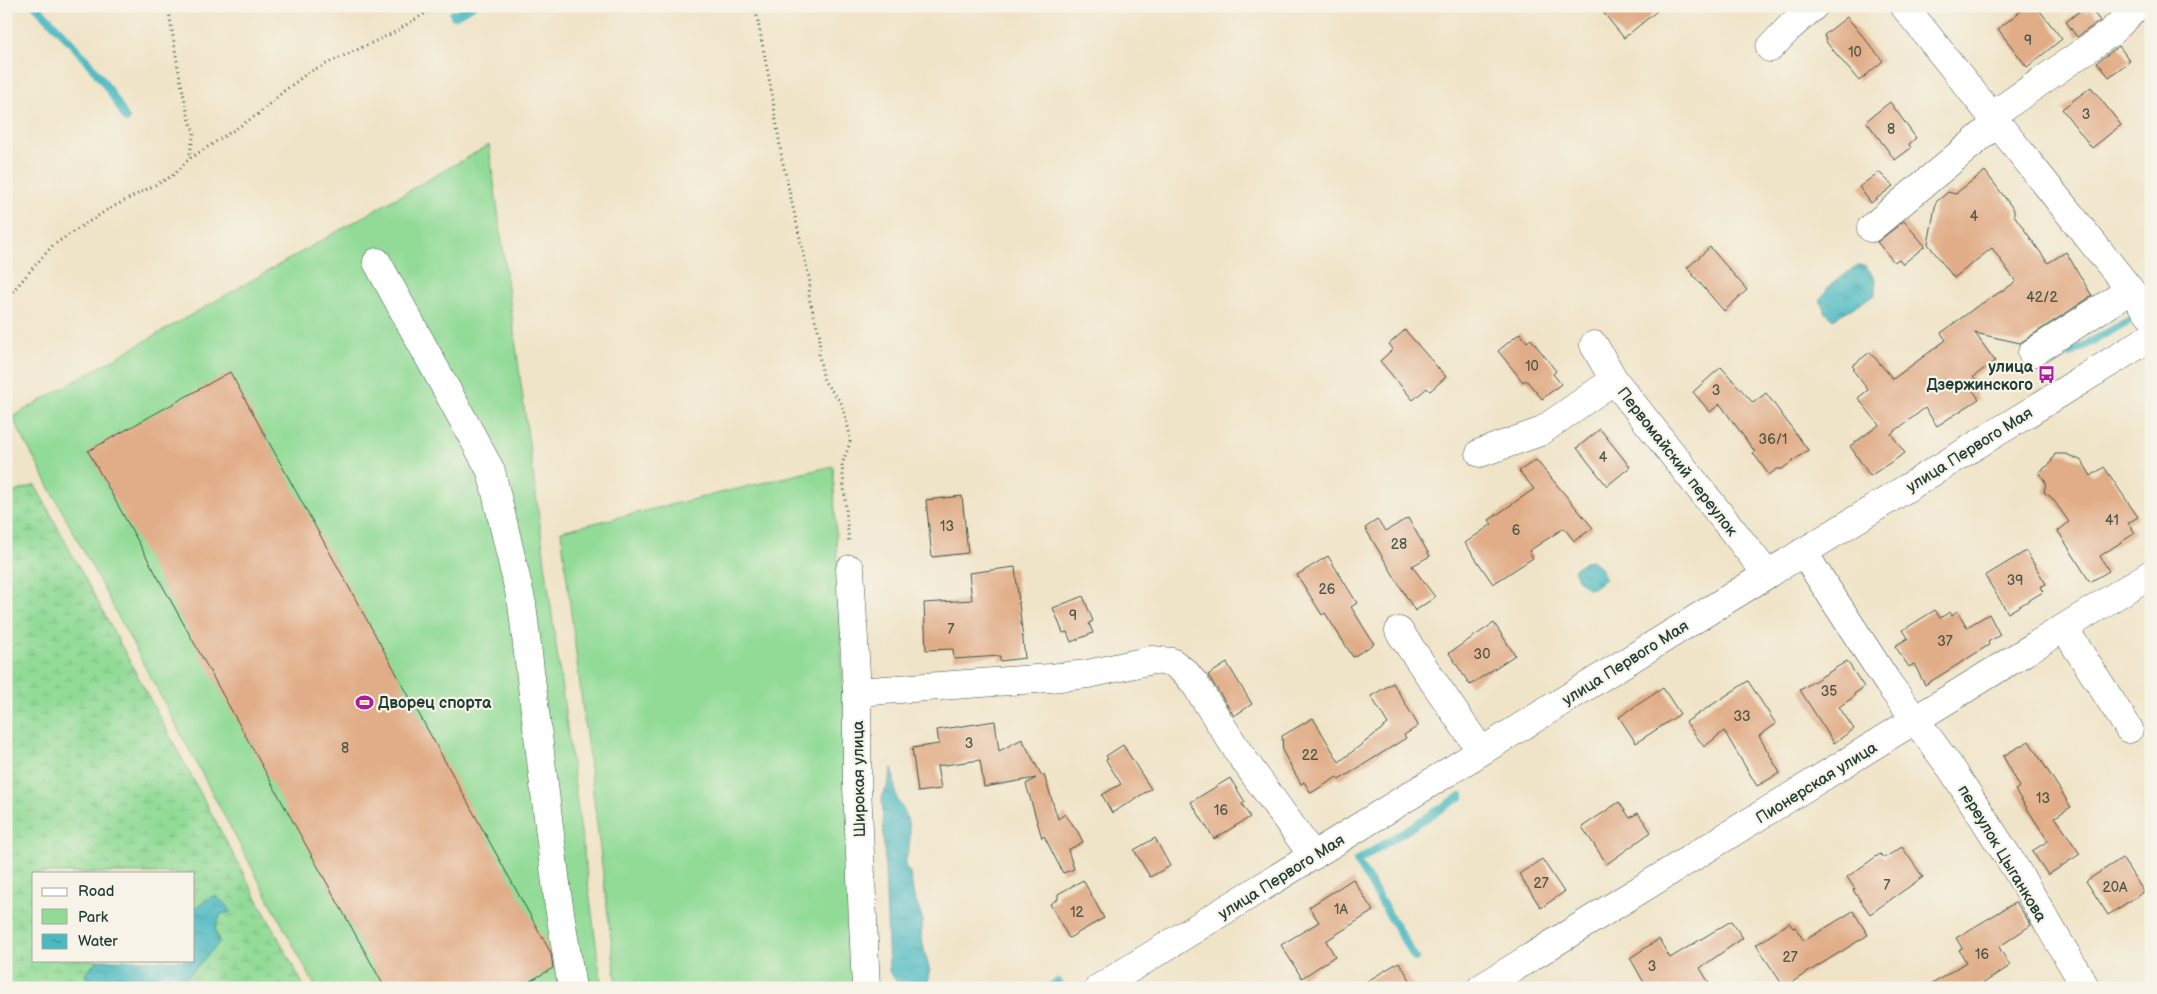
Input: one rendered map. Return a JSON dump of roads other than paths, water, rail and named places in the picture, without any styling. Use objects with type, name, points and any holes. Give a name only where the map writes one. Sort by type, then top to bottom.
[{"type":"street","points":[[1770,48],[1814,6]]},
{"type":"street","points":[[1904,6],[2151,316]]},
{"type":"street","points":[[1871,228],[1995,119],[2110,33],[2138,6]]},
{"type":"street","points":[[377,262],[491,471],[522,604],[558,900],[572,988]]},
{"type":"street","points":[[2032,353],[2130,290]]},
{"type":"street","name":"улица Первого Мая","points":[[1099,988],[2151,337]]},
{"type":"street","name":"Первомайский переулок","points":[[1594,346],[1614,380],[1767,574]]},
{"type":"street","points":[[1480,453],[1540,432],[1614,380]]},
{"type":"street","name":"переулок Цыганкова","points":[[1803,552],[1888,683],[1963,787],[2014,866],[2086,988]]},
{"type":"street","name":"Широкая улица","points":[[850,569],[857,692],[857,786],[866,988]]},
{"type":"street","name":"Пионерская улица","points":[[1481,988],[2151,574]]},
{"type":"street","points":[[2064,628],[2130,729]]},
{"type":"street","points":[[1399,631],[1481,751]]},
{"type":"street","points":[[857,692],[1050,678],[1088,674],[1152,660],[1172,662],[1186,673],[1195,684],[1239,753],[1313,856]]},
{"type":"water","points":[[1858,265],[1866,266],[1876,280],[1875,295],[1833,319],[1825,312],[1820,300],[1829,286]]},
{"type":"water","points":[[1592,560],[1602,570],[1605,579],[1589,589],[1578,580],[1574,569],[1586,561]]},
{"type":"water","points":[[892,768],[896,796],[905,813],[910,834],[905,866],[910,873],[914,896],[923,920],[921,937],[930,972],[927,988],[901,988],[889,971],[882,795],[887,787]]},
{"type":"water","points":[[214,895],[227,905],[231,912],[221,914],[215,929],[219,943],[177,988],[90,988],[85,974],[96,962],[195,962],[195,908]]},
{"type":"waterway","points":[[36,6],[97,73],[126,119]]},
{"type":"waterway","points":[[453,14],[454,16],[472,6]]},
{"type":"waterway","points":[[2070,354],[2128,321]]},
{"type":"waterway","points":[[1415,958],[1357,861],[1461,796]]},
{"type":"waterway","points":[[1048,988],[1058,982]]},
{"type":"place","name":"улица Дзержинского","points":[[2047,375]]},
{"type":"place","name":"Дворец спорта","points":[[364,702]]}]
